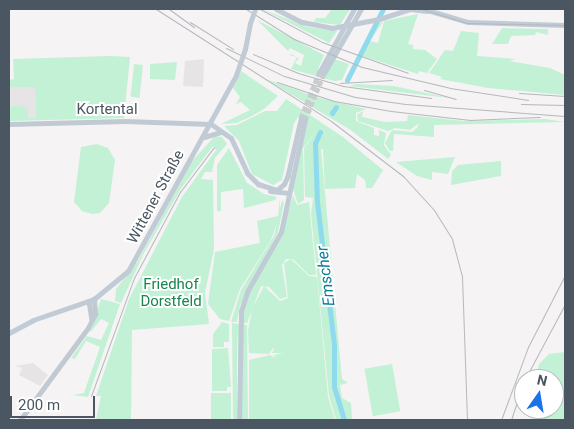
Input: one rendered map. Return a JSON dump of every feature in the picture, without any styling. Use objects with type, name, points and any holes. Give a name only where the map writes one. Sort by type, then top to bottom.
[{"type":"main road","name":"Wittener Straße","points":[[9,333],[33,320],[91,300],[120,279],[132,265],[236,75],[255,9]]},
{"type":"main road","points":[[276,9],[302,22],[332,28],[410,9],[432,12]]},
{"type":"main road","points":[[354,9],[322,72],[361,9]]},
{"type":"main road","points":[[424,9],[468,22],[565,25]]},
{"type":"main road","points":[[239,420],[241,311],[248,290],[281,232],[303,119],[288,176],[284,184],[277,190]]},
{"type":"main road","points":[[208,125],[231,138],[254,180],[288,193]]},
{"type":"main road","name":"Kortental","points":[[208,125],[220,132],[232,143],[244,170],[254,183],[270,191],[288,193]]},
{"type":"main road","points":[[203,138],[220,132]]},
{"type":"main road","points":[[288,176],[288,193]]},
{"type":"street","name":"Kortental","points":[[9,124],[208,125]]},
{"type":"street","points":[[20,420],[92,321],[91,300]]},
{"type":"shaded area","points":[[204,59],[203,87],[183,86],[185,61]]},
{"type":"shaded area","points":[[9,87],[35,87],[36,118],[28,118],[12,106],[9,109]]},
{"type":"shaded area","points":[[33,363],[48,375],[40,386],[19,375],[22,368],[15,366]]},
{"type":"green space","points":[[262,9],[308,27],[337,31],[329,43]]},
{"type":"green space","points":[[332,9],[350,9],[340,25],[314,22],[316,18],[325,18]]},
{"type":"green space","points":[[418,14],[408,44],[413,45],[413,49],[425,50],[437,59],[427,73],[419,71],[418,74],[359,55],[375,24],[383,22],[370,41],[378,43],[384,21]]},
{"type":"green space","points":[[257,20],[324,55],[318,69],[321,71],[334,59],[349,64],[342,80],[334,81],[291,69],[297,57],[299,58],[295,63],[301,66],[304,55],[290,48],[288,51]]},
{"type":"green space","points":[[502,28],[548,29],[548,35],[536,32],[535,35],[511,36],[508,44],[492,44]]},
{"type":"green space","points":[[461,31],[479,33],[477,56],[516,59],[509,61],[550,68],[565,75],[565,95],[488,88],[440,79],[442,77],[429,73],[445,50],[453,51]]},
{"type":"green space","points":[[130,57],[124,118],[9,121],[9,109],[12,106],[21,106],[28,110],[28,118],[36,118],[35,87],[9,87],[9,80],[14,79],[13,59]]},
{"type":"green space","points":[[177,62],[175,80],[150,79],[150,64]]},
{"type":"green space","points":[[134,64],[143,65],[140,98],[131,97]]},
{"type":"green space","points":[[241,71],[278,96],[264,109],[250,117],[236,123],[221,124],[250,110],[241,102],[236,104],[240,97],[233,88]]},
{"type":"green space","points":[[266,79],[316,97],[366,109],[356,113],[356,121],[374,128],[374,135],[379,136],[379,130],[386,133],[384,145],[391,155],[388,159],[352,131]]},
{"type":"green space","points":[[356,84],[394,86],[449,98],[349,86]]},
{"type":"green space","points":[[286,99],[343,137],[383,170],[372,188],[366,188],[365,180],[357,174],[355,188],[325,189],[323,149],[321,149],[342,379],[348,383],[340,385],[342,398],[351,403],[352,420],[336,420],[329,396],[311,213],[313,198],[305,197],[304,148],[318,130],[303,148],[304,200],[298,204],[292,186],[307,120],[298,117],[294,123],[282,180],[273,185],[252,174],[239,141],[224,126],[237,125],[265,111],[277,111]]},
{"type":"green space","points":[[363,111],[362,117],[385,122],[407,121],[408,115],[464,121],[545,119],[565,122],[434,125],[434,137],[394,134],[393,151],[390,151],[385,143],[392,130],[412,132],[419,123],[410,130],[395,128],[388,131],[358,121],[357,115]]},
{"type":"green space","name":"Friedhof Dorstfeld","points":[[215,136],[222,137],[227,144],[215,158],[212,172],[205,172],[201,179],[213,180],[214,249],[205,293],[209,324],[132,330],[131,418],[130,420],[96,420],[101,396],[96,396],[129,299],[182,197],[216,150],[213,146],[182,187],[144,253],[121,303],[115,301],[116,289],[138,261],[191,162]]},
{"type":"green space","points":[[97,144],[108,148],[115,160],[109,203],[100,213],[92,214],[82,211],[74,202],[81,147]]},
{"type":"green space","points":[[229,148],[247,183],[264,194],[277,197],[275,200],[244,208],[243,189],[221,192],[221,211],[217,211],[217,165]]},
{"type":"green space","points":[[455,157],[448,174],[432,172],[432,180],[417,176],[396,162]]},
{"type":"green space","points":[[501,161],[501,176],[451,185],[452,171],[458,165]]},
{"type":"green space","points":[[293,195],[297,205],[309,202],[316,275],[309,275],[293,259],[286,259],[282,265],[287,297],[280,299],[269,287],[261,286],[247,323],[240,323],[244,304],[258,275],[281,238]]},
{"type":"green space","points":[[280,198],[280,215],[271,240],[240,289],[229,321],[220,319],[208,304],[215,252],[260,243],[257,221],[278,216]]},
{"type":"green space","points":[[282,200],[284,203],[278,232],[240,306],[237,322],[231,322],[241,290],[274,236]]},
{"type":"green space","points":[[291,259],[309,276],[317,277],[328,397],[335,420],[249,420],[249,360],[270,355],[276,358],[274,355],[284,353],[272,353],[273,348],[269,354],[249,353],[248,331],[252,309],[264,286],[280,301],[288,298],[284,263]]},
{"type":"green space","points":[[101,299],[120,304],[88,397],[73,395],[84,393],[100,347],[86,341],[75,359],[71,358],[87,336],[101,340],[109,323],[101,319],[90,333]]},
{"type":"green space","points":[[222,322],[229,324],[229,342],[224,342],[224,347],[213,347],[213,334]]},
{"type":"green space","points":[[232,323],[247,325],[248,420],[240,420],[237,327],[237,420],[233,420]]},
{"type":"green space","points":[[228,348],[231,387],[227,387],[227,391],[212,391],[212,349]]},
{"type":"green space","points":[[565,352],[565,420],[532,420],[564,419],[564,369],[538,369],[539,364],[549,354]]},
{"type":"green space","points":[[392,364],[400,411],[373,416],[364,369]]},
{"type":"green space","points":[[211,393],[231,393],[231,420],[211,420]]},
{"type":"waterway","name":"Emscher","points":[[347,80],[383,9]]},
{"type":"waterway","name":"Emscher","points":[[332,113],[336,107]]},
{"type":"waterway","name":"Emscher","points":[[320,132],[315,143],[317,202],[334,344],[334,387],[344,420]]},
{"type":"tunnel","points":[[301,118],[320,71]]},
{"type":"tunnel","points":[[305,120],[324,73]]},
{"type":"tram line","points":[[422,9],[467,23],[565,25]]},
{"type":"railway","points":[[156,9],[331,121],[403,176],[434,210],[452,239],[462,276],[467,420]]},
{"type":"railway","points":[[169,9],[194,27]]},
{"type":"railway","points":[[246,9],[294,39],[362,67],[450,88],[528,100]]},
{"type":"railway","points":[[260,9],[322,42],[408,73]]},
{"type":"railway","points":[[190,22],[233,49]]},
{"type":"railway","points":[[226,48],[284,76],[355,97],[406,104],[565,116]]},
{"type":"railway","points":[[253,54],[298,73],[343,86],[431,98]]},
{"type":"railway","points":[[340,83],[392,80]]},
{"type":"railway","points":[[277,82],[334,101],[391,111],[470,120],[540,117]]},
{"type":"railway","points":[[424,90],[456,99]]},
{"type":"railway","points":[[519,93],[565,96]]},
{"type":"railway","points":[[521,104],[565,105]]},
{"type":"railway","points":[[91,396],[134,278],[180,192],[214,147]]},
{"type":"railway","points":[[501,420],[528,347],[565,275]]},
{"type":"railway","points":[[530,369],[565,304]]},
{"type":"railway","points":[[511,420],[514,411]]}]
